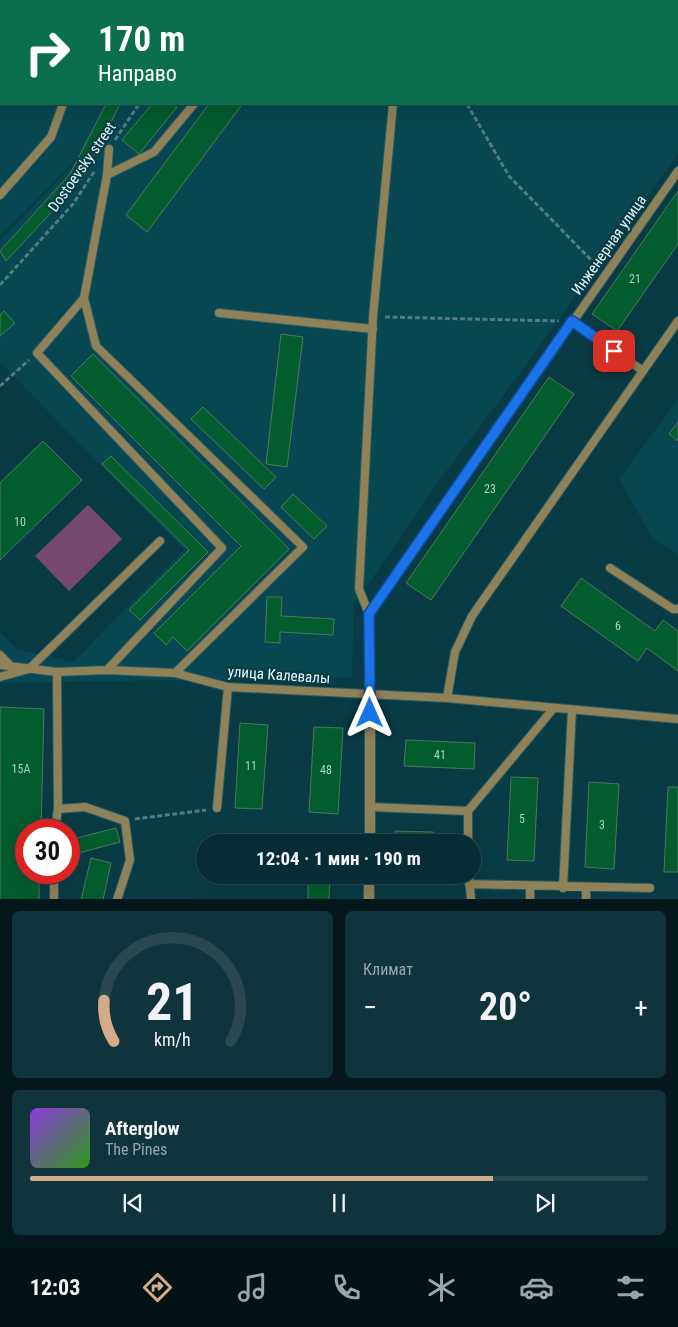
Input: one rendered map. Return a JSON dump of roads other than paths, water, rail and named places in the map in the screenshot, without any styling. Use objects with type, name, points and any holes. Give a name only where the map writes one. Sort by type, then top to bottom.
[{"type":"street","points":[[370,694],[370,834]]},
{"type":"street","points":[[369,884],[369,899]]},
{"type":"lane","points":[[0,195],[51,137],[63,105]]},
{"type":"lane","points":[[107,175],[154,152],[193,105]]},
{"type":"lane","points":[[370,694],[369,614],[359,588],[373,317],[394,105]]},
{"type":"lane","points":[[110,149],[107,175],[84,298],[96,346],[302,547],[175,673]]},
{"type":"lane","name":"Инженерная улица","points":[[369,614],[678,171]]},
{"type":"lane","points":[[84,298],[37,353],[222,548],[107,670]]},
{"type":"lane","points":[[218,313],[373,329]]},
{"type":"lane","points":[[572,321],[643,371]]},
{"type":"lane","points":[[447,698],[455,652],[472,616],[678,321]]},
{"type":"lane","points":[[0,678],[29,669],[160,541]]},
{"type":"lane","points":[[610,568],[673,609],[678,609]]},
{"type":"lane","points":[[0,655],[12,666]]},
{"type":"lane","name":"улица Калевалы","points":[[0,665],[57,672],[107,670],[175,673],[228,687],[447,698],[678,719]]},
{"type":"lane","points":[[57,672],[57,819]]},
{"type":"lane","points":[[217,808],[228,687]]},
{"type":"lane","points":[[468,834],[468,811],[553,709]]},
{"type":"lane","points":[[563,888],[572,710]]},
{"type":"lane","points":[[58,809],[85,807],[124,821],[130,860],[117,899]]},
{"type":"lane","points":[[370,807],[468,811]]},
{"type":"lane","points":[[54,884],[54,899]]},
{"type":"lane","points":[[470,899],[469,884],[563,888],[650,888]]},
{"type":"lane","points":[[530,886],[530,899]]},
{"type":"lane","points":[[586,888],[586,899]]}]
